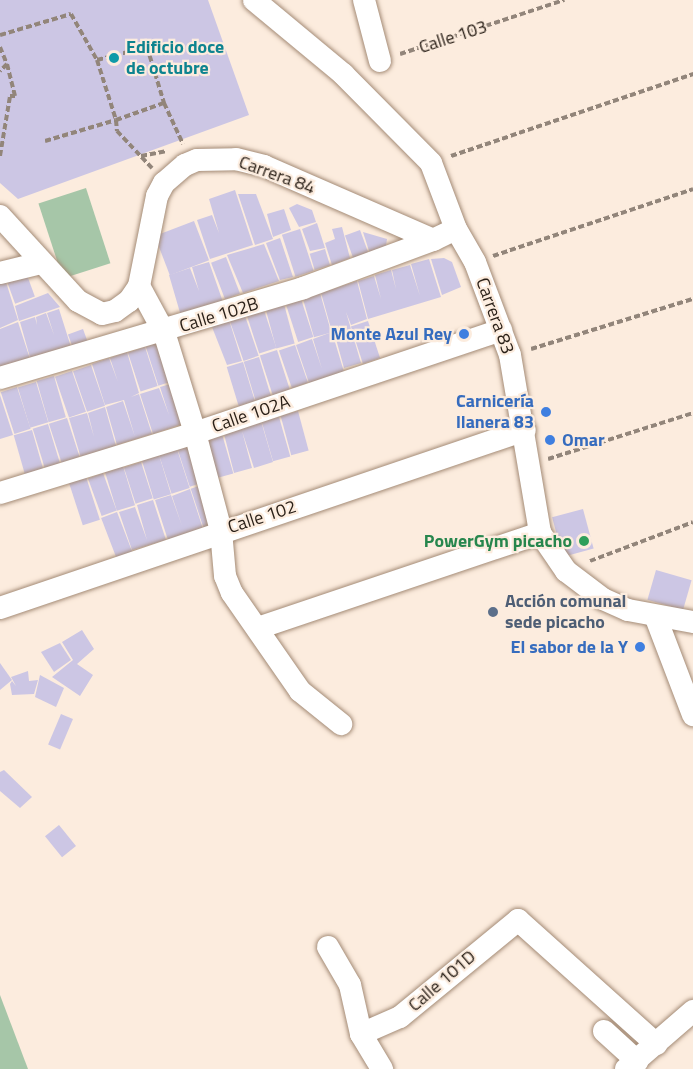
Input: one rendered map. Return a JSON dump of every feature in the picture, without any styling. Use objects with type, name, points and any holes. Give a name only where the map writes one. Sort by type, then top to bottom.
[{"type":"street","name":"Carrera 83","points":[[254,0],[343,74],[431,163],[456,229],[475,262],[510,355],[525,430],[540,533],[566,571],[603,599],[656,618],[693,622]]},
{"type":"street","points":[[364,0],[380,61]]},
{"type":"street","name":"Carrera 84","points":[[165,182],[185,165],[197,160],[236,159],[264,166],[434,240]]},
{"type":"street","points":[[0,216],[40,263],[78,301],[102,314],[115,311],[129,301],[138,286],[157,196],[165,182]]},
{"type":"street","points":[[434,240],[456,229]]},
{"type":"street","name":"Calle 102B","points":[[0,378],[164,332],[303,288],[434,240]]},
{"type":"street","points":[[0,273],[40,263]]},
{"type":"street","points":[[138,286],[164,332],[195,433],[221,531],[225,576],[238,605],[258,628],[300,691],[340,724]]},
{"type":"street","name":"Calle 102A","points":[[0,493],[195,433],[501,330]]},
{"type":"street","name":"Calle 102","points":[[0,608],[221,531],[525,430]]},
{"type":"street","points":[[258,628],[540,533]]},
{"type":"street","points":[[656,618],[693,715]]},
{"type":"street","name":"Calle 101D","points":[[361,1034],[400,1017],[518,920],[656,1044]]},
{"type":"street","points":[[328,947],[350,986],[361,1034],[382,1069]]},
{"type":"street","points":[[604,1031],[632,1065],[693,1011]]},
{"type":"path","name":"Calle 103","points":[[380,61],[564,0]]},
{"type":"path","points":[[0,35],[71,14],[97,60],[116,120],[117,131],[165,182]]},
{"type":"path","points":[[0,47],[15,96],[10,96],[0,156]]},
{"type":"path","points":[[97,60],[147,47],[164,103],[184,147],[141,156]]},
{"type":"path","points":[[0,71],[7,64]]},
{"type":"path","points":[[431,163],[693,74]]},
{"type":"path","points":[[45,141],[164,103]]},
{"type":"path","points":[[475,262],[693,189]]},
{"type":"path","points":[[510,355],[693,299]]},
{"type":"path","points":[[530,465],[693,413]]},
{"type":"path","points":[[566,571],[693,522]]},
{"type":"green space","points":[[86,188],[110,263],[63,279],[38,203]]},
{"type":"green space","points":[[0,995],[28,1069],[0,1069]]},
{"type":"building","name":"Edificio doce de octubre","points":[[0,0],[208,0],[249,115],[18,199],[0,183]]},
{"type":"building","points":[[235,190],[253,245],[210,259],[197,220],[212,215],[219,233],[209,199]]},
{"type":"building","points":[[238,194],[256,194],[273,239],[255,245]]},
{"type":"building","points":[[297,204],[312,210],[316,222],[299,227],[289,208]]},
{"type":"building","points":[[284,209],[291,230],[273,237],[267,214]]},
{"type":"building","points":[[194,221],[209,260],[170,275],[155,236]]},
{"type":"building","points":[[317,223],[325,248],[310,251],[302,229]]},
{"type":"building","points":[[342,227],[350,258],[332,265],[325,243],[335,239],[332,229]]},
{"type":"building","points":[[300,229],[314,271],[296,277],[282,235]]},
{"type":"building","points":[[360,230],[369,255],[354,261],[345,235]]},
{"type":"building","points":[[363,232],[387,239],[385,252],[370,254]]},
{"type":"building","points":[[280,238],[293,277],[280,280],[266,243]]},
{"type":"building","points":[[264,244],[279,281],[243,293],[227,255]]},
{"type":"building","points":[[325,249],[330,265],[315,270],[310,254]]},
{"type":"building","points":[[226,257],[240,293],[225,299],[211,263]]},
{"type":"building","points":[[444,258],[452,262],[461,287],[442,295],[431,259]]},
{"type":"building","points":[[429,259],[441,297],[368,319],[358,281],[374,276],[381,299],[375,275],[391,270],[396,289],[392,270],[410,265],[420,296],[411,264]]},
{"type":"building","points":[[209,262],[223,302],[181,316],[169,275],[190,268],[199,291],[192,267]]},
{"type":"building","points":[[27,275],[35,297],[15,304],[7,282]]},
{"type":"building","points":[[5,279],[18,320],[0,328],[0,281]]},
{"type":"building","points":[[357,281],[367,319],[351,325],[346,312],[361,363],[344,368],[334,332],[347,327],[332,332],[321,293]]},
{"type":"building","points":[[48,293],[60,307],[19,321],[15,306]]},
{"type":"building","points":[[320,293],[331,332],[314,337],[303,298]]},
{"type":"building","points":[[301,299],[313,337],[298,342],[286,304]]},
{"type":"building","points":[[284,304],[295,344],[276,349],[266,309]]},
{"type":"building","points":[[59,309],[71,347],[31,361],[20,322],[35,317],[37,325],[36,317],[46,313],[54,335],[47,313]]},
{"type":"building","points":[[264,310],[276,348],[259,354],[247,316]]},
{"type":"building","points":[[245,316],[259,356],[244,361],[230,321]]},
{"type":"building","points":[[229,320],[242,361],[227,365],[212,327]]},
{"type":"building","points":[[368,321],[380,358],[363,364],[351,327]]},
{"type":"building","points":[[18,322],[31,362],[13,368],[10,360],[12,367],[0,370],[0,329]]},
{"type":"building","points":[[83,329],[88,343],[73,349],[68,334]]},
{"type":"building","points":[[332,332],[344,372],[309,383],[296,345],[312,339],[322,369],[313,339]]},
{"type":"building","points":[[160,342],[173,381],[158,386],[146,347]]},
{"type":"building","points":[[295,345],[308,383],[292,388],[279,351]]},
{"type":"building","points":[[145,347],[158,386],[141,392],[128,353]]},
{"type":"building","points":[[277,350],[290,390],[273,396],[260,356]]},
{"type":"building","points":[[127,352],[139,393],[131,397],[139,394],[152,434],[117,445],[106,407],[123,401],[135,437],[124,400],[105,405],[92,364],[109,358],[118,382],[110,358]]},
{"type":"building","points":[[259,357],[271,396],[256,401],[244,362]]},
{"type":"building","points":[[243,362],[255,401],[239,406],[227,367]]},
{"type":"building","points":[[91,365],[105,406],[87,412],[73,371]]},
{"type":"building","points":[[72,371],[86,412],[69,418],[55,377]]},
{"type":"building","points":[[54,376],[66,417],[49,422],[37,381]]},
{"type":"building","points":[[36,382],[48,422],[30,428],[18,388]]},
{"type":"building","points":[[174,383],[185,423],[153,434],[140,394],[159,388],[169,415],[160,387]]},
{"type":"building","points":[[17,387],[31,429],[14,434],[1,392]]},
{"type":"building","points":[[0,395],[13,435],[0,439]]},
{"type":"building","points":[[105,407],[116,446],[81,458],[69,418],[87,413],[94,437],[88,413]]},
{"type":"building","points":[[298,411],[309,451],[291,455],[281,416]]},
{"type":"building","points":[[279,417],[290,456],[273,461],[262,422]]},
{"type":"building","points":[[67,418],[80,458],[62,464],[49,424]]},
{"type":"building","points":[[261,421],[273,462],[254,468],[242,431],[252,468],[234,473],[224,434]]},
{"type":"building","points":[[48,424],[60,464],[45,469],[33,429]]},
{"type":"building","points":[[32,430],[43,469],[25,475],[14,435]]},
{"type":"building","points":[[222,434],[233,473],[218,478],[207,438]]},
{"type":"building","points":[[192,445],[204,482],[190,487],[178,450]]},
{"type":"building","points":[[177,449],[190,488],[172,494],[159,455]]},
{"type":"building","points":[[159,455],[171,494],[154,499],[142,460]]},
{"type":"building","points":[[141,462],[153,498],[136,504],[124,468]]},
{"type":"building","points":[[123,466],[135,505],[117,511],[105,472]]},
{"type":"building","points":[[103,473],[117,511],[102,516],[88,478]]},
{"type":"building","points":[[86,477],[100,520],[83,525],[69,483]]},
{"type":"building","points":[[205,484],[218,525],[204,530],[191,489]]},
{"type":"building","points":[[190,489],[203,529],[168,540],[155,500],[171,495],[182,526],[172,496]]},
{"type":"building","points":[[153,500],[166,540],[132,550],[119,512],[135,507],[147,540],[137,505]]},
{"type":"building","points":[[583,509],[594,549],[563,557],[552,517]]},
{"type":"building","points":[[117,512],[132,552],[117,558],[101,518]]},
{"type":"building","points":[[656,570],[692,580],[683,610],[647,600]]},
{"type":"building","points":[[82,630],[94,649],[77,664],[93,675],[80,696],[52,677],[73,660],[62,642]]},
{"type":"building","points":[[60,643],[71,660],[54,672],[41,652]]},
{"type":"building","points":[[0,663],[12,680],[0,690]]},
{"type":"building","points":[[28,671],[29,681],[38,680],[34,694],[12,695],[10,684],[12,681],[16,686],[11,677]]},
{"type":"building","points":[[40,675],[64,688],[56,707],[35,697]]},
{"type":"building","points":[[61,714],[73,719],[60,749],[48,744]]},
{"type":"building","points":[[4,770],[32,797],[20,808],[0,791],[0,772]]},
{"type":"building","points":[[59,825],[76,846],[62,857],[45,836]]},
{"type":"place","name":"Edificio doce de octubre","points":[[114,58]]},
{"type":"place","name":"Monte Azul Rey","points":[[464,334]]},
{"type":"place","name":"Carnicería llanera 83","points":[[546,412]]},
{"type":"place","name":"Omar","points":[[550,440]]},
{"type":"place","name":"PowerGym picacho","points":[[584,541]]},
{"type":"place","name":"Acción comunal sede picacho","points":[[493,612]]},
{"type":"place","name":"El sabor de la Y","points":[[640,647]]}]
